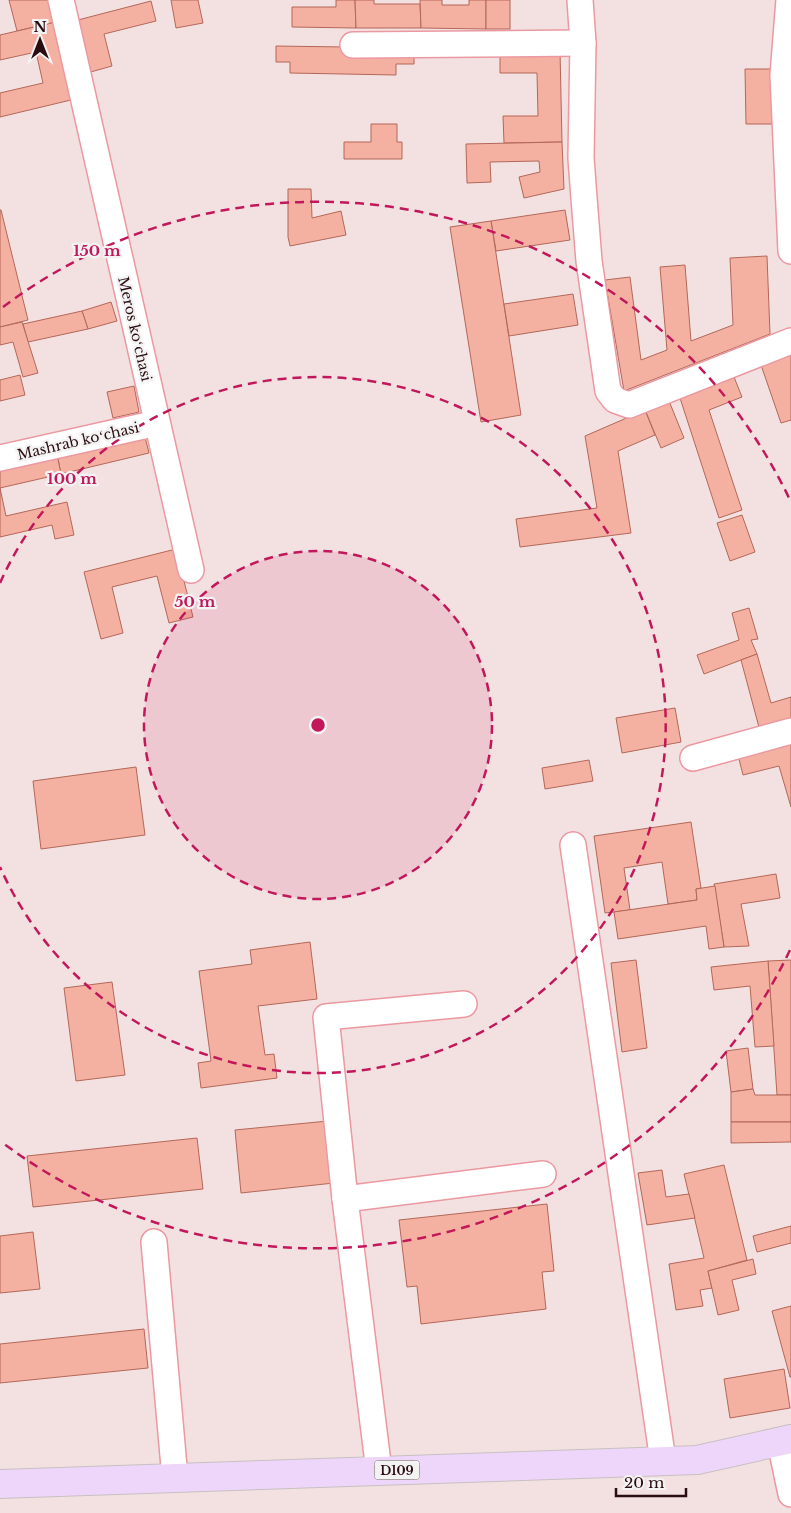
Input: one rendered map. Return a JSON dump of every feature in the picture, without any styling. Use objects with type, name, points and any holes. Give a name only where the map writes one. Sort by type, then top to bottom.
[{"type":"main road","name":"D109","points":[[0,1484],[697,1460],[785,1440]]},
{"type":"street","name":"Meros koʻchasi","points":[[61,0],[190,570]]},
{"type":"street","points":[[580,0],[583,43],[581,158],[588,261],[608,391],[615,400],[629,405],[791,341]]},
{"type":"street","points":[[789,0],[783,74],[791,251]]},
{"type":"street","points":[[353,45],[583,43]]},
{"type":"street","name":"Mashrab koʻchasi","points":[[0,458],[156,423]]},
{"type":"street","points":[[694,758],[791,731]]},
{"type":"street","points":[[573,844],[663,1461]]},
{"type":"street","points":[[379,1471],[345,1199],[326,1017],[464,1004]]},
{"type":"street","points":[[345,1199],[543,1174]]},
{"type":"street","points":[[154,1242],[175,1478]]},
{"type":"street","points":[[785,1440],[791,1494]]},
{"type":"building","points":[[9,0],[51,0],[56,22],[17,31]]},
{"type":"building","points":[[171,0],[198,0],[203,23],[176,28]]},
{"type":"building","points":[[336,0],[355,0],[356,28],[292,27],[292,7],[336,7]]},
{"type":"building","points":[[355,0],[374,0],[374,4],[420,4],[421,28],[356,28]]},
{"type":"building","points":[[420,0],[442,0],[442,5],[469,5],[469,0],[486,0],[486,29],[421,28]]},
{"type":"building","points":[[486,0],[510,0],[510,29],[486,29]]},
{"type":"building","points":[[151,1],[156,21],[104,34],[112,66],[87,73],[74,21]]},
{"type":"building","points":[[56,22],[75,99],[0,117],[0,93],[43,83],[36,52],[0,60],[0,35]]},
{"type":"building","points":[[276,46],[414,48],[414,64],[396,64],[396,75],[290,73],[290,62],[276,62]]},
{"type":"building","points":[[500,51],[560,51],[562,142],[504,143],[503,116],[538,116],[537,73],[500,73]]},
{"type":"building","points":[[745,69],[772,69],[772,124],[746,124]]},
{"type":"building","points":[[371,124],[397,124],[397,142],[402,142],[402,159],[344,159],[344,142],[371,142]]},
{"type":"building","points":[[562,142],[564,189],[524,198],[519,177],[540,172],[539,161],[490,162],[491,182],[467,183],[466,144]]},
{"type":"building","points":[[288,189],[311,189],[312,218],[341,211],[346,235],[290,246],[288,237]]},
{"type":"building","points":[[0,210],[28,320],[0,327]]},
{"type":"building","points":[[565,210],[570,240],[496,251],[491,221]]},
{"type":"building","points":[[491,221],[521,415],[481,422],[450,227]]},
{"type":"building","points":[[767,256],[770,334],[624,391],[605,280],[630,277],[641,360],[667,350],[660,267],[685,265],[691,341],[733,325],[730,258]]},
{"type":"building","points":[[573,294],[578,325],[509,336],[504,304]]},
{"type":"building","points":[[111,302],[117,321],[88,329],[82,311]]},
{"type":"building","points":[[82,311],[88,329],[28,342],[23,324]]},
{"type":"building","points":[[22,322],[38,373],[23,377],[13,342],[0,345],[0,327]]},
{"type":"building","points":[[791,353],[791,420],[781,423],[761,365]]},
{"type":"building","points":[[20,375],[25,395],[0,401],[0,380]]},
{"type":"building","points":[[734,377],[742,397],[709,410],[742,510],[719,518],[680,398]]},
{"type":"building","points":[[134,386],[139,412],[113,418],[107,392]]},
{"type":"building","points":[[667,396],[684,438],[661,448],[645,410]]},
{"type":"building","points":[[645,410],[655,435],[618,451],[631,533],[520,547],[516,519],[597,508],[585,436]]},
{"type":"building","points":[[143,429],[149,453],[61,474],[56,449]]},
{"type":"building","points":[[56,449],[61,474],[0,488],[0,462]]},
{"type":"building","points":[[0,488],[6,516],[67,502],[74,535],[55,539],[52,525],[0,537]]},
{"type":"building","points":[[742,515],[755,552],[730,561],[717,523]]},
{"type":"building","points":[[176,549],[193,617],[169,623],[157,576],[112,587],[123,633],[101,639],[84,572]]},
{"type":"building","points":[[749,608],[758,639],[751,640],[757,654],[704,674],[697,655],[739,640],[732,613]]},
{"type":"building","points":[[757,654],[771,703],[791,697],[791,723],[760,731],[741,660]]},
{"type":"building","points":[[675,708],[681,742],[622,753],[616,718]]},
{"type":"building","points":[[791,736],[791,807],[779,766],[743,775],[737,751]]},
{"type":"building","points":[[589,760],[593,781],[545,789],[542,768]]},
{"type":"building","points":[[136,767],[145,835],[41,849],[33,781]]},
{"type":"building","points":[[691,822],[701,888],[696,889],[697,900],[668,904],[662,862],[624,868],[630,910],[605,913],[594,836]]},
{"type":"building","points":[[776,874],[780,898],[741,904],[749,946],[724,947],[714,884]]},
{"type":"building","points":[[715,886],[724,947],[709,949],[706,926],[618,939],[614,912],[697,900],[696,889]]},
{"type":"building","points":[[310,942],[317,999],[258,1006],[265,1055],[274,1054],[277,1078],[201,1088],[198,1063],[211,1061],[199,971],[252,964],[250,950]]},
{"type":"building","points":[[636,960],[647,1048],[622,1052],[611,963]]},
{"type":"building","points":[[791,960],[791,1095],[777,1095],[768,961]]},
{"type":"building","points":[[768,961],[774,1046],[755,1047],[750,986],[714,990],[711,967]]},
{"type":"building","points":[[112,982],[125,1075],[76,1081],[64,988]]},
{"type":"building","points":[[748,1048],[753,1089],[731,1092],[726,1051]]},
{"type":"building","points":[[753,1089],[755,1095],[791,1095],[791,1122],[731,1122],[731,1092]]},
{"type":"building","points":[[328,1121],[334,1183],[241,1193],[235,1130]]},
{"type":"building","points":[[731,1122],[791,1122],[791,1142],[731,1143]]},
{"type":"building","points":[[197,1138],[203,1189],[33,1207],[27,1156]]},
{"type":"building","points":[[724,1165],[747,1260],[708,1271],[712,1288],[700,1290],[703,1306],[676,1310],[669,1264],[704,1258],[684,1174]]},
{"type":"building","points":[[662,1170],[666,1197],[689,1194],[695,1218],[647,1225],[638,1173]]},
{"type":"building","points":[[547,1204],[554,1271],[542,1272],[546,1309],[421,1324],[417,1286],[407,1287],[399,1220]]},
{"type":"building","points":[[791,1226],[791,1243],[757,1252],[753,1236]]},
{"type":"building","points":[[33,1232],[40,1289],[0,1293],[0,1236]]},
{"type":"building","points":[[753,1259],[756,1274],[732,1280],[739,1310],[718,1315],[708,1271]]},
{"type":"building","points":[[791,1306],[791,1377],[790,1377],[772,1311]]},
{"type":"building","points":[[144,1329],[148,1368],[0,1383],[0,1344]]},
{"type":"building","points":[[784,1369],[790,1408],[730,1418],[724,1379]]}]
